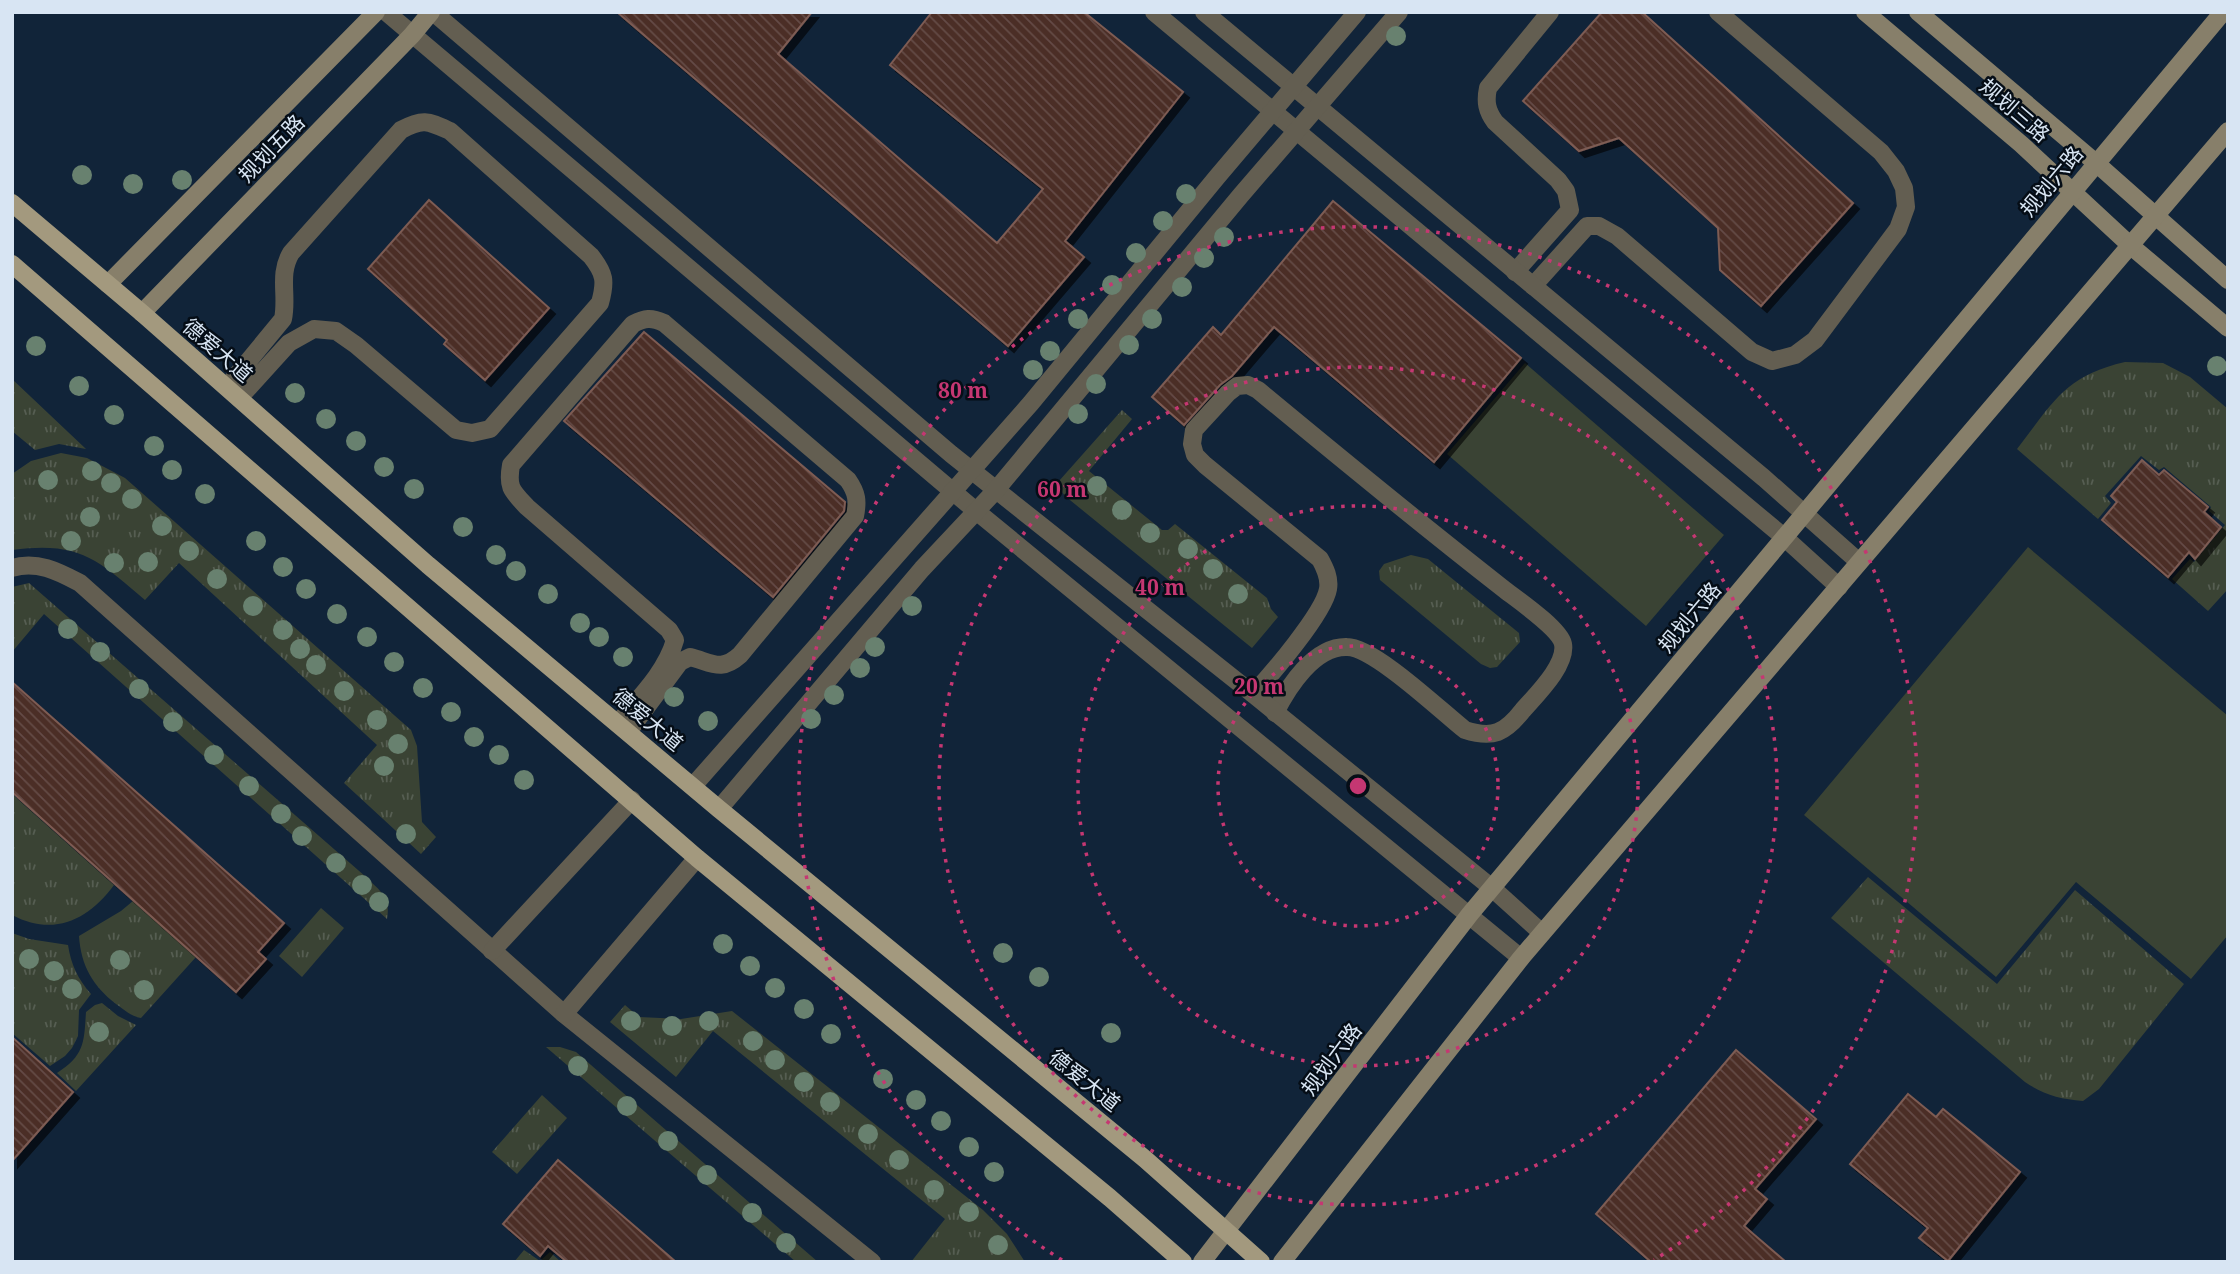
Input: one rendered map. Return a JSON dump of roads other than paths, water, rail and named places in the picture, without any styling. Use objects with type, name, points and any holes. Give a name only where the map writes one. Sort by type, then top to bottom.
[{"type":"main road","name":"规划五路","points":[[108,284],[376,12]]},
{"type":"main road","name":"规划五路","points":[[142,313],[432,12]]},
{"type":"main road","name":"规划三路","points":[[1865,12],[2021,144],[2131,246],[2228,328]]},
{"type":"main road","name":"规划三路","points":[[1918,12],[2228,279]]},
{"type":"main road","name":"规划六路","points":[[1202,1262],[1470,914],[2222,12]]},
{"type":"main road","points":[[1282,1262],[1521,958],[2228,131]]},
{"type":"main road","name":"德爱大道","points":[[12,203],[142,313],[428,565],[719,809],[1145,1159],[1261,1262]]},
{"type":"main road","points":[[12,264],[697,858],[1110,1198],[1183,1262]]},
{"type":"street","points":[[386,12],[976,510],[1521,958]]},
{"type":"street","points":[[432,12],[996,490],[1253,694],[1492,888],[1542,933]]},
{"type":"street","points":[[1154,12],[1785,538],[1839,587]]},
{"type":"street","points":[[1204,12],[1805,513],[1858,562]]},
{"type":"street","points":[[693,786],[1031,403],[1357,12]]},
{"type":"street","points":[[719,809],[922,569],[996,490],[1241,195],[1319,108],[1399,12]]},
{"type":"street","points":[[1516,272],[1570,210],[1566,191],[1558,180],[1495,122],[1488,112],[1486,99],[1488,88],[1550,12]]},
{"type":"street","points":[[1533,286],[1587,226],[1599,226],[1617,236],[1752,352],[1772,361],[1795,355],[1815,340],[1898,229],[1906,207],[1904,188],[1896,171],[1881,152],[1718,12]]},
{"type":"street","points":[[417,122],[433,123],[450,131],[601,268],[605,284],[600,303],[490,429],[472,433],[456,430],[336,331],[314,330],[289,343],[233,393],[283,319],[286,306],[282,276],[292,253],[401,130],[417,122]]},
{"type":"street","points":[[644,318],[653,318],[664,323],[848,480],[856,491],[858,503],[855,516],[730,665],[716,666],[690,657],[680,662],[623,728],[671,654],[675,640],[669,630],[527,507],[508,481],[511,465],[633,324],[644,318]]},
{"type":"street","points":[[1253,694],[1309,626],[1324,603],[1329,588],[1327,570],[1320,559],[1195,455],[1192,444],[1194,430],[1228,393],[1237,386],[1248,384],[1523,605],[1559,635],[1563,645],[1558,667],[1513,723],[1499,732],[1483,736],[1465,730],[1373,656],[1348,646],[1326,651],[1307,668],[1285,693],[1275,713]]},
{"type":"street","points":[[12,568],[51,568],[79,583],[564,1014],[872,1262]]},
{"type":"street","points":[[492,951],[632,800]]},
{"type":"street","points":[[564,1014],[697,858]]}]
